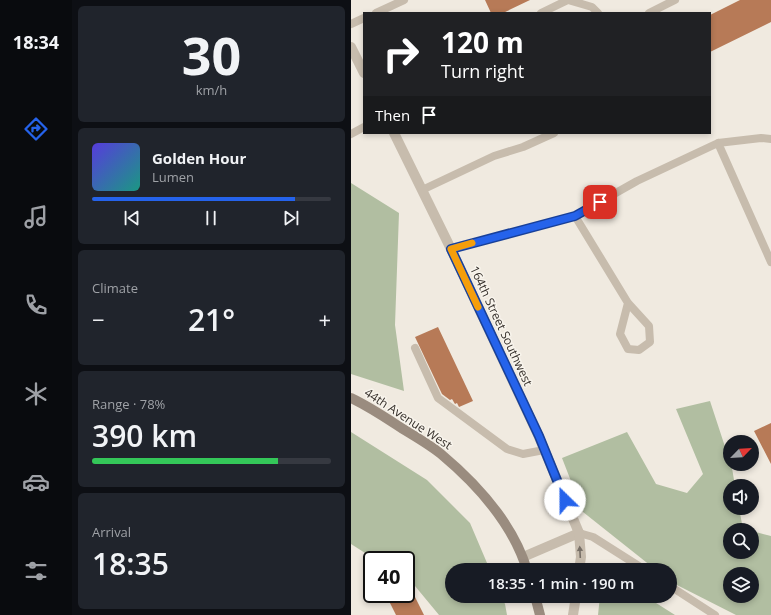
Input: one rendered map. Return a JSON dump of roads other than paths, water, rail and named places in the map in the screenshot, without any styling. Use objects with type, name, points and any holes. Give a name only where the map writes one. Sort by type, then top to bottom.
[{"type":"main road","name":"44th Avenue West","points":[[351,398],[367,405],[441,454],[478,489],[507,526],[525,563]]},
{"type":"main road","points":[[537,603],[540,615]]},
{"type":"street","points":[[351,47],[363,71]]},
{"type":"street","name":"164th Street Southwest","points":[[394,134],[451,249],[544,450],[579,533],[580,563]]},
{"type":"street","points":[[523,557],[579,533]]},
{"type":"street","points":[[573,615],[575,603]]},
{"type":"lane","points":[[378,12],[404,0]]},
{"type":"lane","points":[[543,12],[568,0],[592,7],[597,12]]},
{"type":"lane","points":[[651,12],[675,0]]},
{"type":"lane","points":[[351,24],[363,18]]},
{"type":"lane","points":[[351,134],[363,128]]},
{"type":"lane","points":[[422,190],[494,156],[523,147],[552,134]]},
{"type":"lane","points":[[451,249],[575,216],[637,181],[718,144],[761,138],[771,139]]},
{"type":"lane","points":[[718,144],[771,262]]},
{"type":"lane","points":[[575,216],[628,303],[649,326],[650,342],[639,350],[628,349],[620,334],[628,303]]},
{"type":"lane","points":[[415,348],[438,398],[507,449],[523,454],[544,450]]},
{"type":"lane","points":[[579,533],[593,537],[634,563]]},
{"type":"lane","points":[[677,591],[715,615]]}]
